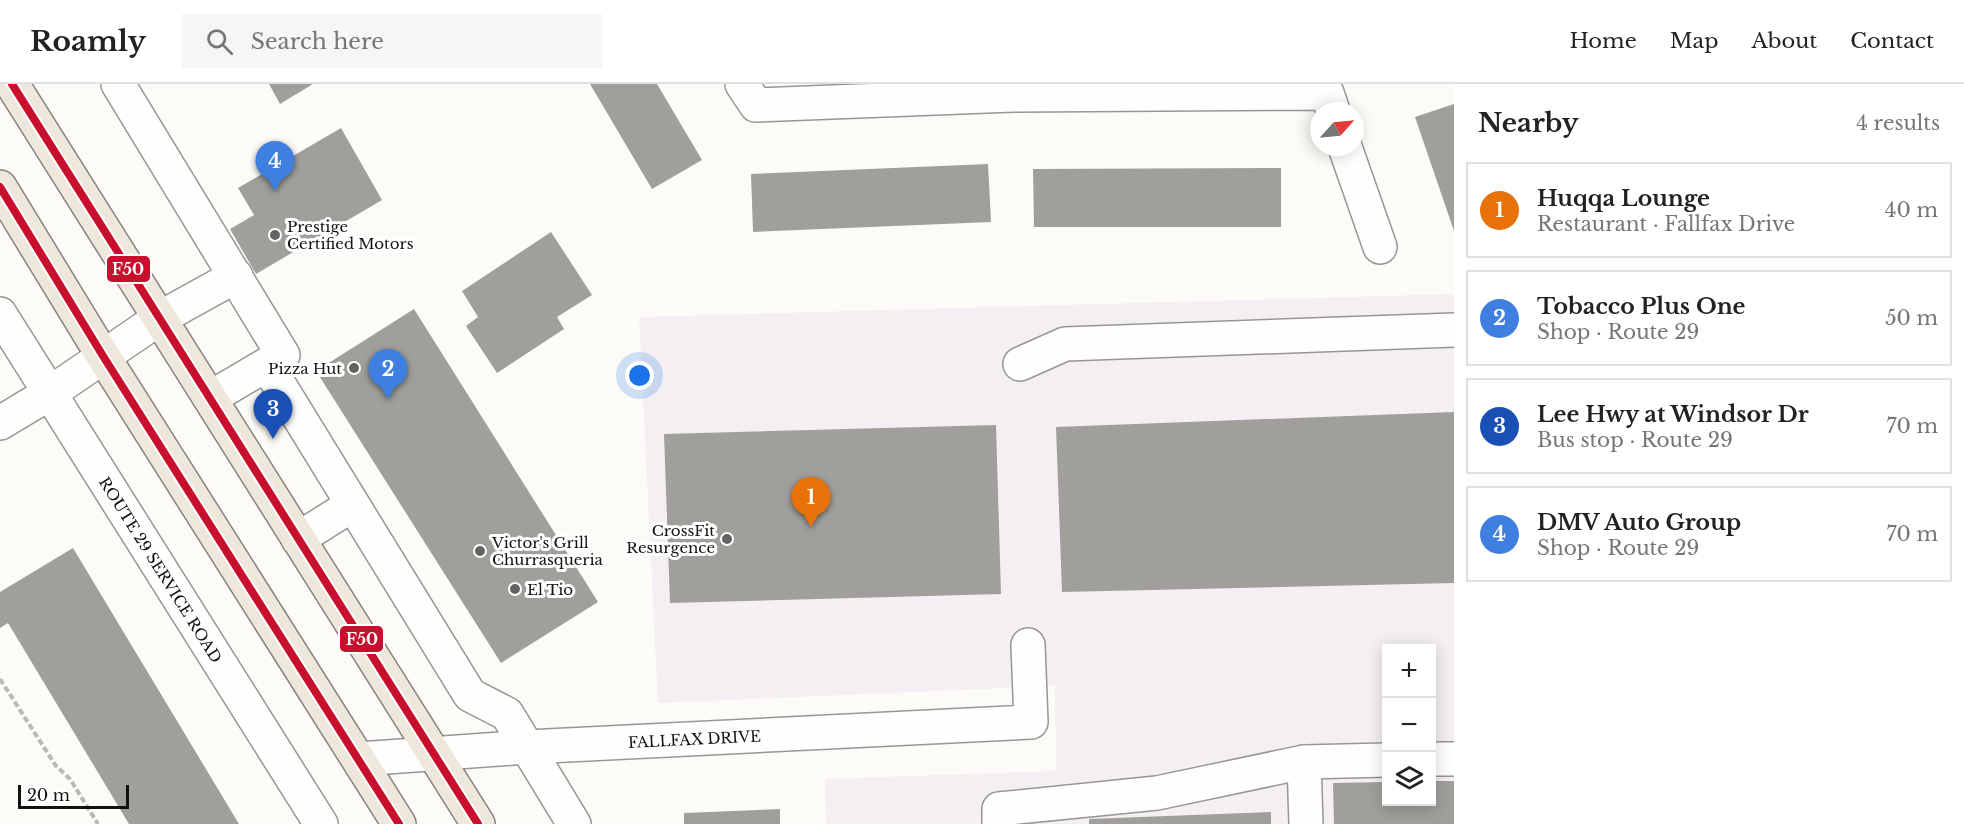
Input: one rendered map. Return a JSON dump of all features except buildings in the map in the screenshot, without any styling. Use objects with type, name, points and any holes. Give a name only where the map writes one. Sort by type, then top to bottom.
[{"type":"main road","points":[[12,84],[478,824]]},
{"type":"main road","points":[[0,187],[399,824]]},
{"type":"street","points":[[118,84],[283,355],[210,398]]},
{"type":"street","points":[[742,84],[756,105],[1013,89],[1326,93],[1330,102]]},
{"type":"street","points":[[1349,156],[1380,247]]},
{"type":"street","points":[[0,423],[50,393],[160,318],[236,276]]},
{"type":"street","name":"ROUTE 29 SERVICE ROAD","points":[[0,314],[321,824]]},
{"type":"street","points":[[1020,364],[1065,344],[1454,330]]},
{"type":"street","points":[[267,365],[470,695],[507,714],[574,824]]},
{"type":"street","points":[[298,539],[352,505]]},
{"type":"street","name":"FALLFAX DRIVE","points":[[359,759],[527,747],[1031,722],[1028,645]]},
{"type":"street","points":[[1436,759],[1454,759]]},
{"type":"street","points":[[999,824],[999,809],[1157,793],[1304,762],[1382,760]]},
{"type":"street","points":[[1304,762],[1306,824]]},
{"type":"path","points":[[0,679],[56,766],[70,779],[98,824]]},
{"type":"shaded area","points":[[1454,294],[1454,824],[826,824],[825,779],[1056,771],[1055,686],[658,703],[639,317]]},
{"type":"transit line","name":"F50","points":[[12,84],[478,824]]},
{"type":"transit line","name":"F50","points":[[0,187],[103,356],[399,824]]},
{"type":"place","name":"DMV Auto Group","points":[[275,191]]},
{"type":"place","name":"Prestige Certified Motors","points":[[275,235]]},
{"type":"place","name":"Pizza Hut","points":[[354,368]]},
{"type":"place","name":"Tobacco Plus One","points":[[388,399]]},
{"type":"place","name":"Lee Hwy at Windsor Dr","points":[[273,439]]},
{"type":"place","name":"Huqqa Lounge","points":[[811,527]]},
{"type":"place","name":"CrossFit Resurgence","points":[[727,539]]},
{"type":"place","name":"Victor's Grill Churrasqueria","points":[[480,551]]},
{"type":"place","name":"El Tio","points":[[515,589]]}]
